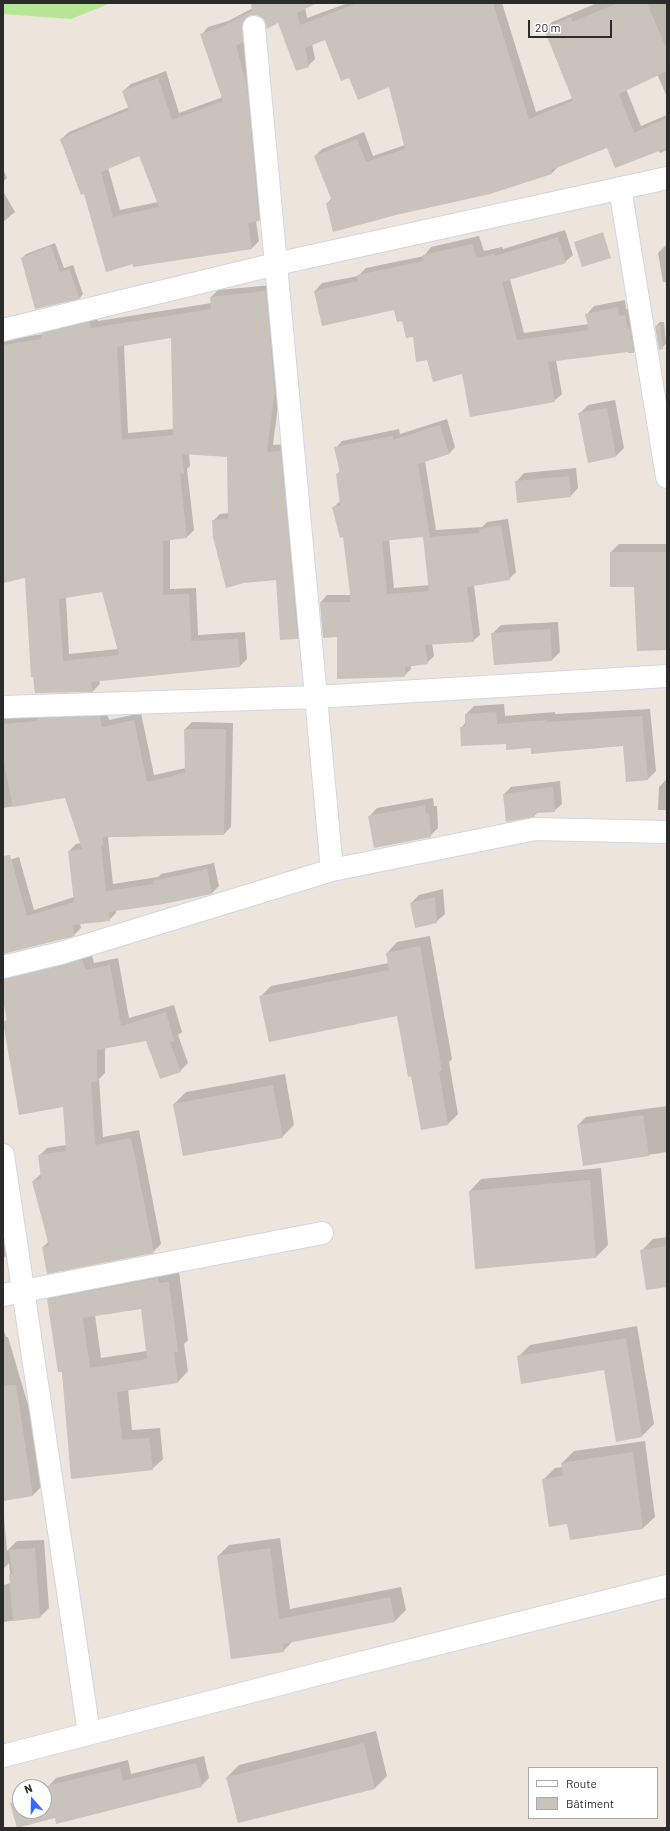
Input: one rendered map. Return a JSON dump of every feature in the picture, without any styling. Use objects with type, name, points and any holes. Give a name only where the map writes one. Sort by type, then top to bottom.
[{"type":"street","points":[[254,27],[332,870]]},
{"type":"street","points":[[3,330],[276,264],[667,178]]},
{"type":"street","points":[[620,188],[667,477]]},
{"type":"street","points":[[3,707],[316,697],[667,676]]},
{"type":"street","points":[[3,967],[61,953],[332,870],[535,829],[667,832]]},
{"type":"street","points":[[3,1155],[13,1293],[89,1733]]},
{"type":"street","points":[[13,1293],[322,1233]]},
{"type":"street","points":[[3,1756],[667,1586]]},
{"type":"green space","points":[[3,3],[111,3],[71,19],[3,14]]},
{"type":"building","points":[[251,3],[317,3],[297,13],[300,25],[358,3],[493,3],[529,119],[573,101],[544,29],[571,17],[572,22],[618,3],[647,3],[667,50],[667,71],[619,94],[634,133],[667,118],[667,148],[615,168],[607,148],[551,170],[552,174],[490,194],[396,215],[333,232],[326,203],[332,201],[314,156],[357,139],[366,162],[405,149],[389,87],[358,100],[349,78],[341,81],[325,40],[305,48],[309,67],[296,71],[278,23],[267,29],[264,19],[259,16],[252,15],[246,17],[243,21],[243,42],[236,46],[247,86],[259,221],[248,223],[252,249],[133,267],[133,264],[106,272],[84,194],[81,195],[60,139],[129,110],[122,91],[158,78],[172,120],[223,101],[200,34],[220,28],[252,11]],"holes":[[[139,156],[159,207],[113,217],[101,172]]]},
{"type":"building","points":[[603,232],[611,258],[582,267],[574,242]]},
{"type":"building","points":[[558,237],[566,263],[502,282],[517,340],[589,330],[585,314],[618,307],[619,316],[625,315],[628,329],[630,329],[634,353],[628,352],[548,362],[555,402],[470,417],[462,374],[433,382],[427,360],[416,362],[413,337],[406,338],[402,321],[397,322],[394,310],[322,326],[314,291],[358,281],[357,275],[424,261],[423,255],[472,244],[477,258],[494,254],[495,256]]},
{"type":"building","points":[[51,246],[60,272],[69,269],[80,299],[35,309],[21,258]]},
{"type":"building","points":[[266,291],[275,395],[267,452],[281,451],[298,639],[280,640],[276,580],[244,583],[226,588],[213,537],[212,520],[228,519],[227,457],[182,454],[184,474],[180,474],[187,538],[163,541],[163,595],[189,594],[191,641],[238,639],[240,667],[91,682],[93,692],[35,693],[33,677],[31,677],[25,578],[3,583],[3,345],[41,339],[42,333],[89,322],[91,328],[211,309],[210,297]],"holes":[[[171,338],[173,435],[122,440],[117,347]],[[102,592],[119,655],[63,661],[59,599]]]},
{"type":"building","points":[[660,325],[663,349],[659,350],[655,326]]},
{"type":"building","points":[[607,408],[616,457],[588,463],[578,413]]},
{"type":"building","points":[[440,425],[449,454],[418,464],[430,537],[480,533],[479,529],[501,525],[510,580],[467,587],[474,642],[425,645],[428,664],[405,667],[405,677],[337,679],[337,637],[323,638],[320,602],[351,602],[343,537],[340,538],[332,507],[340,505],[336,474],[340,473],[334,447],[393,436],[393,440]],"holes":[[[423,537],[429,591],[387,594],[382,541]]]},
{"type":"building","points":[[569,476],[571,497],[517,503],[515,481]]},
{"type":"building","points":[[610,552],[667,552],[667,650],[637,651],[634,587],[610,587]]},
{"type":"building","points":[[550,629],[552,661],[494,665],[491,633]]},
{"type":"building","points":[[496,712],[497,724],[547,720],[547,722],[642,716],[648,780],[626,782],[623,746],[531,754],[531,748],[506,750],[506,744],[461,746],[460,727],[465,727],[465,714]]},
{"type":"building","points":[[100,716],[102,727],[134,720],[147,782],[185,773],[184,729],[226,729],[224,835],[102,837],[103,845],[101,845],[106,891],[154,884],[153,881],[207,869],[212,894],[158,905],[109,912],[110,921],[72,925],[75,936],[3,954],[3,856],[10,855],[27,916],[74,902],[68,851],[82,849],[65,798],[13,807],[3,758],[3,724],[37,721],[37,718]]},
{"type":"building","points":[[553,787],[555,812],[535,813],[535,817],[506,822],[503,794]]},
{"type":"building","points":[[425,805],[426,814],[429,813],[431,837],[374,848],[368,816]]},
{"type":"building","points":[[435,897],[437,923],[415,928],[410,903]]},
{"type":"building","points":[[420,946],[442,1071],[439,1071],[448,1125],[421,1130],[411,1076],[408,1077],[397,1016],[269,1042],[259,996],[389,970],[386,953]]},
{"type":"building","points":[[82,960],[86,970],[110,965],[121,1026],[166,1012],[174,1041],[170,1042],[181,1072],[160,1079],[146,1041],[97,1050],[97,1082],[91,1082],[95,1145],[131,1138],[154,1253],[47,1274],[42,1247],[49,1246],[32,1181],[41,1179],[38,1155],[66,1151],[63,1107],[19,1115],[3,1022],[7,1021],[3,1000],[3,979]]},
{"type":"building","points":[[273,1085],[283,1138],[183,1156],[173,1104]]},
{"type":"building","points":[[643,1115],[649,1156],[583,1166],[577,1125]]},
{"type":"building","points":[[590,1180],[596,1258],[475,1269],[469,1191]]},
{"type":"building","points":[[667,1246],[667,1287],[646,1290],[640,1250]]},
{"type":"building","points":[[158,1278],[159,1283],[169,1282],[178,1352],[174,1352],[178,1383],[117,1392],[122,1440],[149,1438],[153,1470],[71,1479],[62,1372],[58,1372],[47,1299]],"holes":[[[141,1309],[147,1359],[90,1368],[83,1318]]]},
{"type":"building","points":[[626,1338],[642,1437],[616,1442],[604,1370],[521,1384],[517,1356]]},
{"type":"building","points":[[16,1385],[33,1496],[3,1501],[3,1386]]},
{"type":"building","points":[[633,1452],[643,1529],[570,1540],[567,1524],[549,1527],[542,1479],[563,1476],[561,1463]]},
{"type":"building","points":[[35,1548],[40,1618],[13,1621],[9,1574],[13,1574],[9,1550]]},
{"type":"building","points":[[270,1548],[279,1619],[390,1597],[395,1622],[283,1644],[284,1652],[231,1659],[217,1556]]},
{"type":"building","points":[[364,1743],[375,1789],[238,1823],[226,1777]]},
{"type":"building","points":[[196,1763],[202,1787],[56,1824],[55,1818],[52,1819],[52,1785],[120,1768],[123,1781]]},
{"type":"building","points":[[14,1819],[51,1819],[17,1828]]}]
